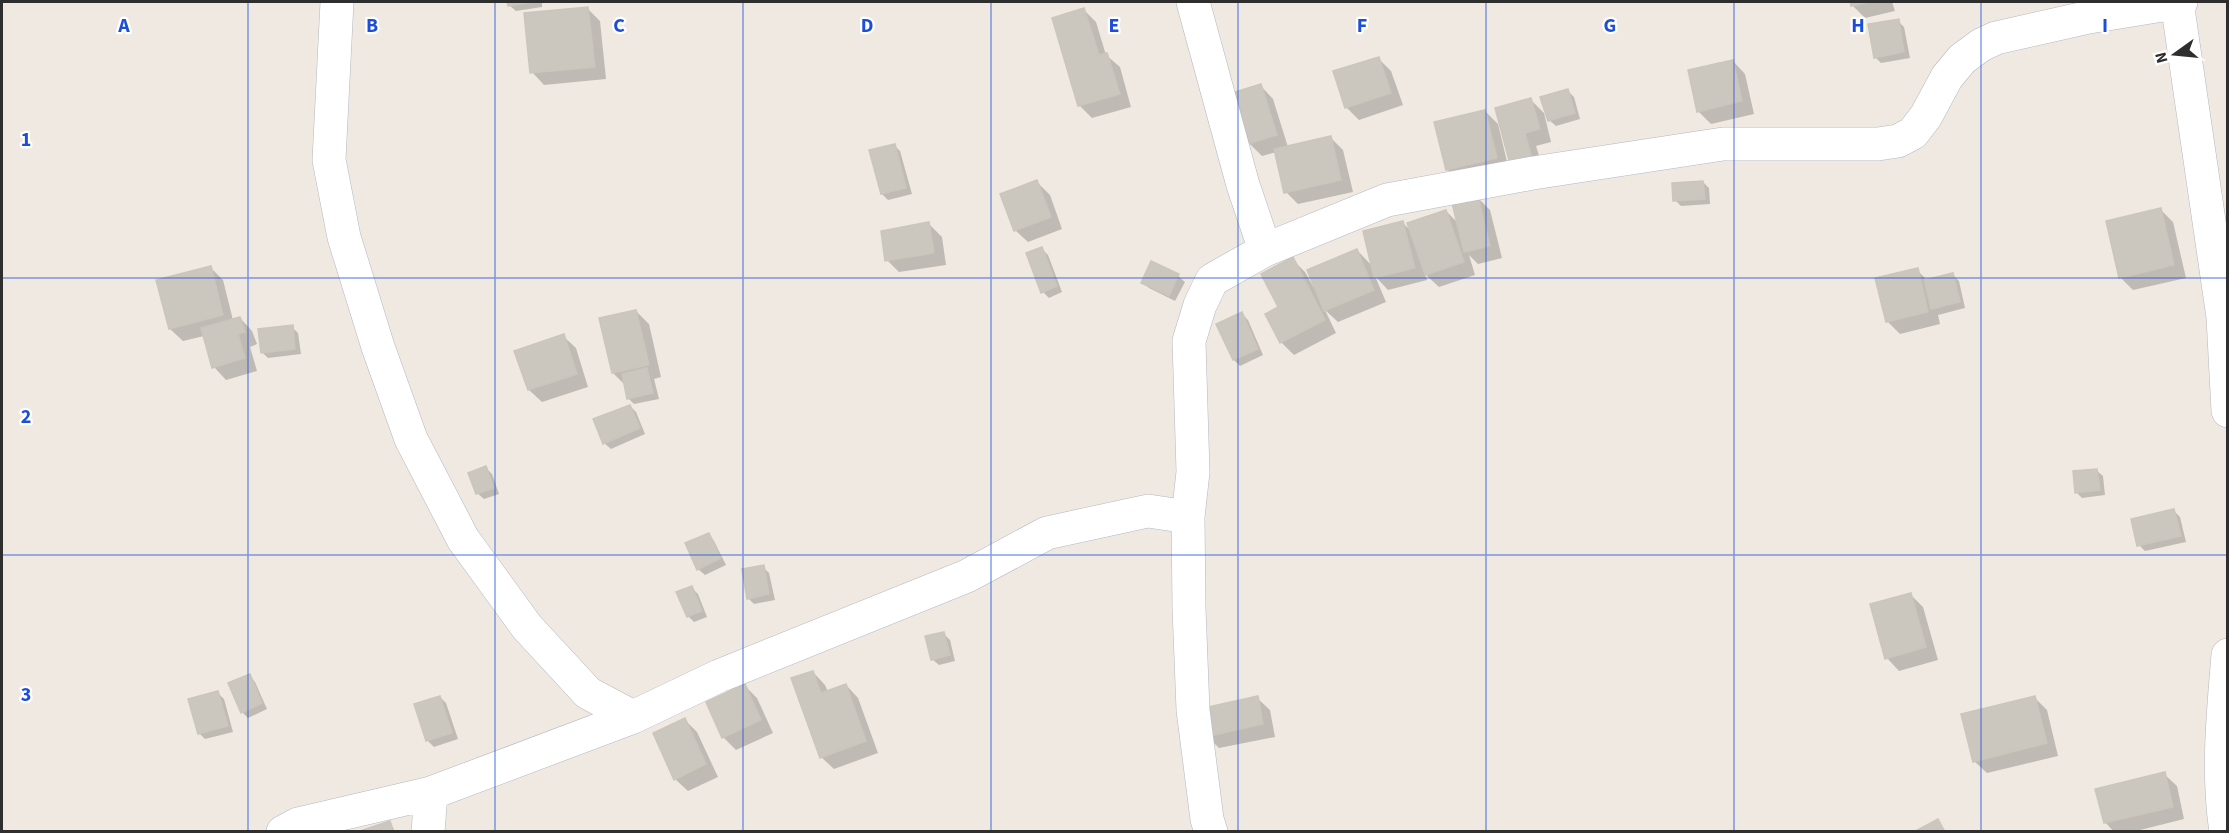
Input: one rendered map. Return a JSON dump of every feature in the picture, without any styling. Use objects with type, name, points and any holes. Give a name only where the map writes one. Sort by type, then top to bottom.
[{"type":"street","points":[[337,2],[329,160],[344,237],[378,347],[411,439],[463,539],[527,627],[588,693],[633,717]]},
{"type":"street","points":[[1193,2],[1243,184],[1265,250]]},
{"type":"street","points":[[1211,831],[1207,819],[1193,710],[1188,518],[1193,472],[1189,341],[1200,304],[1212,280],[1265,250],[1387,200],[1533,173],[1723,144],[1878,144],[1898,141],[1913,133],[1926,116],[1947,77],[1962,59],[1980,45],[1996,38],[2088,16],[2179,2],[2223,317],[2228,411]]},
{"type":"street","points":[[283,831],[298,824],[431,793],[633,717],[719,676],[967,576],[1047,533],[1148,511],[1188,518]]},
{"type":"street","points":[[2226,831],[2223,813],[2221,744],[2228,655]]},
{"type":"street","points":[[428,831],[431,793]]},
{"type":"building","points":[[507,2],[534,2],[508,6]]},
{"type":"building","points":[[1850,2],[1869,2],[1851,6]]},
{"type":"building","points":[[588,7],[595,67],[530,73],[524,13]]},
{"type":"building","points":[[1084,8],[1099,55],[1107,53],[1120,94],[1078,106],[1052,18]]},
{"type":"building","points":[[1899,19],[1904,52],[1874,58],[1868,24]]},
{"type":"building","points":[[1379,57],[1391,93],[1345,108],[1333,71]]},
{"type":"building","points":[[1733,60],[1742,101],[1697,112],[1688,70]]},
{"type":"building","points":[[1261,84],[1277,135],[1248,144],[1232,93]]},
{"type":"building","points":[[1568,89],[1575,113],[1548,121],[1540,97]]},
{"type":"building","points":[[1531,98],[1540,129],[1525,133],[1532,159],[1510,164],[1495,108]]},
{"type":"building","points":[[1485,110],[1497,158],[1446,170],[1434,122]]},
{"type":"building","points":[[1331,136],[1341,180],[1284,193],[1274,149]]},
{"type":"building","points":[[895,144],[906,188],[881,194],[869,150]]},
{"type":"building","points":[[1037,180],[1051,217],[1014,231],[1000,194]]},
{"type":"building","points":[[1703,181],[1705,199],[1673,201],[1672,183]]},
{"type":"building","points":[[1478,196],[1490,246],[1464,252],[1452,203]]},
{"type":"building","points":[[2161,208],[2174,265],[2119,278],[2106,221]]},
{"type":"building","points":[[1446,210],[1464,262],[1425,275],[1407,223]]},
{"type":"building","points":[[1403,221],[1415,268],[1374,278],[1363,231]]},
{"type":"building","points":[[929,222],[934,253],[885,261],[881,231]]},
{"type":"building","points":[[1042,247],[1057,286],[1041,293],[1026,253]]},
{"type":"building","points":[[1357,249],[1374,290],[1324,311],[1307,270]]},
{"type":"building","points":[[1293,257],[1325,320],[1280,343],[1265,314],[1278,307],[1261,274]]},
{"type":"building","points":[[1151,261],[1179,274],[1169,296],[1141,283]]},
{"type":"building","points":[[211,266],[223,315],[169,329],[156,280]]},
{"type":"building","points":[[1918,268],[1928,312],[1886,322],[1875,278]]},
{"type":"building","points":[[1953,273],[1960,302],[1931,309],[1924,280]]},
{"type":"building","points":[[636,310],[649,365],[612,373],[599,318]]},
{"type":"building","points":[[1242,312],[1258,349],[1233,360],[1216,324]]},
{"type":"building","points":[[240,317],[245,332],[238,334],[245,358],[212,368],[201,328]]},
{"type":"building","points":[[293,325],[295,349],[261,353],[258,329]]},
{"type":"building","points":[[564,334],[577,374],[528,390],[514,351]]},
{"type":"building","points":[[647,368],[653,393],[627,399],[622,374]]},
{"type":"building","points":[[630,405],[640,428],[603,444],[593,419]]},
{"type":"building","points":[[486,466],[494,488],[476,494],[468,473]]},
{"type":"building","points":[[2097,469],[2100,490],[2075,493],[2073,471]]},
{"type":"building","points":[[2174,509],[2181,536],[2137,546],[2131,519]]},
{"type":"building","points":[[709,533],[721,558],[697,570],[685,543]]},
{"type":"building","points":[[764,565],[769,594],[747,599],[742,569]]},
{"type":"building","points":[[692,586],[702,611],[687,617],[676,592]]},
{"type":"building","points":[[1911,593],[1926,647],[1885,659],[1870,604]]},
{"type":"building","points":[[944,632],[950,655],[931,660],[925,636]]},
{"type":"building","points":[[813,671],[821,693],[846,684],[866,741],[820,758],[791,678]]},
{"type":"building","points":[[250,674],[262,703],[241,713],[228,683]]},
{"type":"building","points":[[745,684],[761,720],[722,738],[706,702]]},
{"type":"building","points":[[218,691],[228,726],[198,734],[188,699]]},
{"type":"building","points":[[440,696],[452,733],[426,741],[414,704]]},
{"type":"building","points":[[1258,696],[1263,724],[1205,737],[1199,709]]},
{"type":"building","points":[[2035,696],[2047,743],[1973,762],[1961,714]]},
{"type":"building","points":[[685,718],[706,764],[674,780],[653,733]]},
{"type":"building","points":[[2165,772],[2173,807],[2104,823],[2095,789]]},
{"type":"building","points":[[1938,819],[1945,832],[1914,832]]},
{"type":"building","points":[[390,821],[394,832],[357,832]]}]
